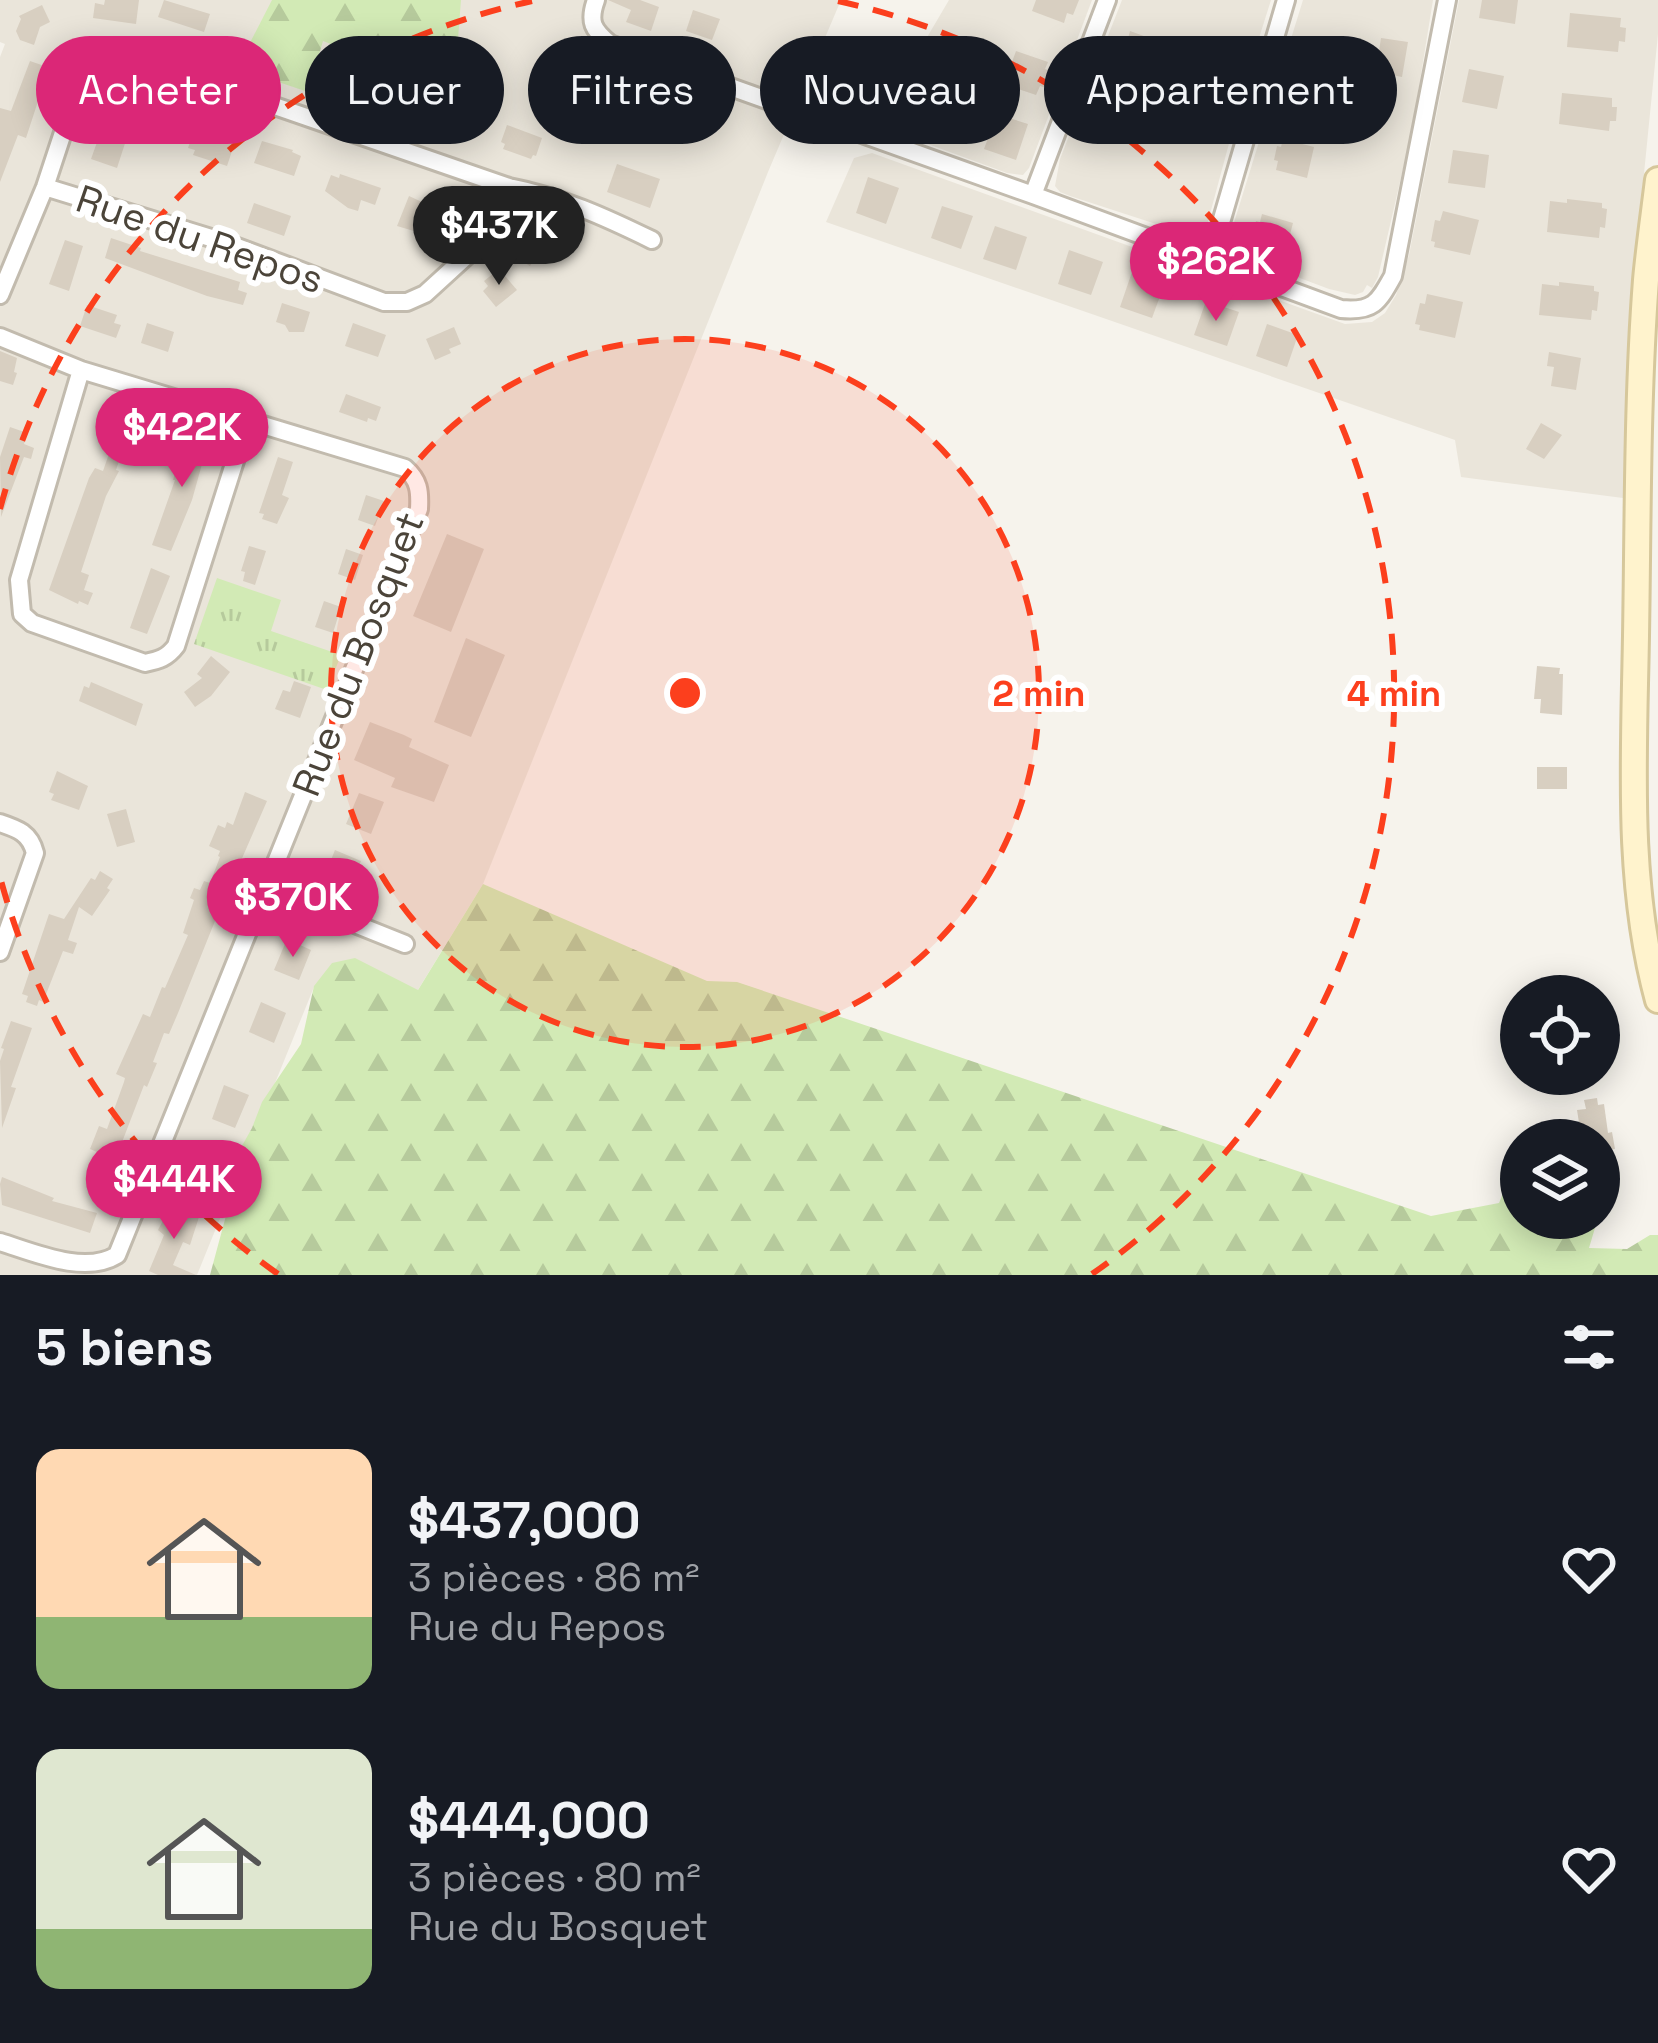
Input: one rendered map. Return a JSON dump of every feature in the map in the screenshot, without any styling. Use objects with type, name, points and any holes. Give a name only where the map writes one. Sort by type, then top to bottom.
[{"type":"street","points":[[596,0],[591,14],[596,34],[610,44],[1340,309],[1360,311],[1381,298],[1393,276],[1448,0]]},
{"type":"street","points":[[1034,195],[1107,0]]},
{"type":"street","points":[[1210,260],[1286,0]]},
{"type":"street","points":[[0,295],[45,188],[82,75],[104,60],[130,56],[508,188],[587,208],[652,239]]},
{"type":"street","points":[[1658,180],[1646,280],[1649,433],[1634,805],[1639,888],[1649,969],[1658,1000]]},
{"type":"street","name":"Rue du Repos","points":[[45,188],[224,242],[384,302],[407,302],[425,295],[494,231],[510,206],[508,188]]},
{"type":"street","name":"Rue du Bosquet","points":[[0,337],[82,370],[405,469],[414,476],[419,496],[419,508],[117,1255],[95,1267],[77,1267],[0,1242]]},
{"type":"street","points":[[82,370],[19,580],[22,614],[32,623],[145,663],[169,655],[176,646],[248,420]]},
{"type":"street","points":[[0,823],[20,830],[32,841],[35,853],[0,952]]},
{"type":"street","points":[[265,888],[405,944]]},
{"type":"shaded area","points":[[0,0],[841,0],[826,36],[760,36],[760,144],[780,144],[483,884],[400,1019],[314,987],[197,1275],[0,1275],[0,57],[5,44],[0,42]]},
{"type":"shaded area","points":[[949,0],[1092,0],[1078,36],[1044,36],[1044,128],[1023,175],[928,144],[1020,144],[1020,36],[928,36]]},
{"type":"shaded area","points":[[1122,0],[1271,0],[1260,36],[1108,36]]},
{"type":"shaded area","points":[[1303,0],[1433,0],[1412,130],[1378,277],[1372,288],[1367,285],[1355,295],[1232,249],[1232,229],[1258,144],[1397,144],[1397,36],[1292,36]]},
{"type":"shaded area","points":[[1459,0],[1658,0],[1637,243],[1623,498],[1461,477],[1455,440],[826,222],[854,158],[872,153],[1345,324],[1372,322],[1385,313],[1396,295],[1409,255]]},
{"type":"shaded area","points":[[1066,144],[1229,144],[1207,225],[1199,238],[1060,192],[1055,186]]},
{"type":"green space","points":[[272,0],[461,0],[458,36],[305,36],[305,91],[281,83],[281,36],[253,36]]},
{"type":"green space","points":[[217,578],[281,600],[271,631],[341,655],[327,690],[194,644]]},
{"type":"green space","points":[[483,884],[707,981],[737,982],[1431,1216],[1500,1201],[1500,1239],[1592,1239],[1589,1248],[1627,1249],[1658,1235],[1658,1275],[210,1275],[231,1197],[234,1160],[262,1102],[301,1044],[314,986],[332,963],[355,958],[418,990]]},
{"type":"building","points":[[105,0],[139,0],[136,24],[93,18],[95,3],[104,5]]},
{"type":"building","points":[[164,0],[210,14],[204,32],[158,17]]},
{"type":"building","points":[[608,0],[640,0],[659,7],[651,31],[626,22],[631,10]]},
{"type":"building","points":[[1036,0],[1079,0],[1064,23],[1032,11]]},
{"type":"building","points":[[1482,0],[1518,0],[1515,24],[1479,18]]},
{"type":"building","points":[[42,5],[50,22],[40,27],[34,45],[20,40],[16,31],[19,16]]},
{"type":"building","points":[[693,10],[720,19],[714,36],[686,31]]},
{"type":"building","points":[[1570,13],[1621,18],[1625,42],[1619,41],[1618,52],[1567,47]]},
{"type":"building","points":[[1397,40],[1408,42],[1402,77],[1397,76]]},
{"type":"building","points":[[1020,52],[1044,61],[1044,87],[1040,86],[1036,95],[1020,90]]},
{"type":"building","points":[[30,61],[36,63],[36,107],[26,138],[18,135],[0,182],[0,108],[11,111]]},
{"type":"building","points":[[1469,69],[1504,76],[1497,109],[1462,102]]},
{"type":"building","points":[[1562,93],[1612,98],[1616,121],[1610,121],[1609,131],[1559,124]]},
{"type":"building","points":[[1020,121],[1028,124],[1016,160],[984,149],[986,144],[1020,144]]},
{"type":"building","points":[[507,125],[528,133],[528,144],[540,144],[536,156],[531,159],[503,149]]},
{"type":"building","points":[[96,144],[125,144],[117,168],[91,159]]},
{"type":"building","points":[[189,144],[234,144],[227,166],[193,155],[195,150],[188,148]]},
{"type":"building","points":[[261,144],[301,156],[294,176],[254,163]]},
{"type":"building","points":[[1277,146],[1314,147],[1307,178],[1276,170]]},
{"type":"building","points":[[1453,150],[1489,155],[1485,188],[1448,183]]},
{"type":"building","points":[[617,164],[660,179],[650,208],[607,192]]},
{"type":"building","points":[[340,174],[381,188],[375,205],[361,200],[358,211],[325,191],[331,175],[339,178]]},
{"type":"building","points":[[868,177],[899,188],[886,224],[856,213]]},
{"type":"building","points":[[409,196],[433,212],[424,234],[397,226]]},
{"type":"building","points":[[1567,199],[1602,203],[1607,209],[1599,238],[1547,232],[1550,201],[1567,203]]},
{"type":"building","points":[[254,203],[291,216],[284,236],[247,223]]},
{"type":"building","points":[[942,206],[973,216],[961,249],[931,238]]},
{"type":"building","points":[[1443,211],[1479,220],[1470,255],[1434,247],[1435,220],[1440,221]]},
{"type":"building","points":[[1262,214],[1293,223],[1285,253],[1254,245],[1256,236],[1252,235]]},
{"type":"building","points":[[995,226],[1027,237],[1016,270],[983,259]]},
{"type":"building","points":[[529,230],[546,240],[530,266],[513,256]]},
{"type":"building","points":[[111,238],[240,282],[238,290],[247,293],[243,305],[105,258]]},
{"type":"building","points":[[65,240],[83,246],[69,291],[49,284]]},
{"type":"building","points":[[1069,250],[1103,262],[1091,295],[1058,284]]},
{"type":"building","points":[[499,269],[517,290],[496,307],[483,291],[488,286],[484,281]]},
{"type":"building","points":[[1133,269],[1166,280],[1152,318],[1120,307]]},
{"type":"building","points":[[1559,282],[1594,286],[1599,292],[1591,320],[1539,315],[1542,284],[1559,286]]},
{"type":"building","points":[[1427,294],[1463,302],[1455,338],[1419,330],[1420,325],[1415,324]]},
{"type":"building","points":[[1206,301],[1239,312],[1227,346],[1194,335]]},
{"type":"building","points":[[282,303],[310,312],[304,332],[289,332],[276,322]]},
{"type":"building","points":[[87,305],[117,315],[114,323],[121,325],[116,338],[80,326]]},
{"type":"building","points":[[147,323],[174,332],[168,352],[141,343]]},
{"type":"building","points":[[353,323],[386,335],[378,357],[345,346]]},
{"type":"building","points":[[1267,324],[1298,335],[1287,367],[1256,356]]},
{"type":"building","points":[[454,327],[461,344],[435,360],[426,339]]},
{"type":"building","points":[[0,351],[17,358],[13,385],[0,381]]},
{"type":"building","points":[[1549,352],[1581,358],[1576,390],[1551,386],[1554,367],[1547,366]]},
{"type":"building","points":[[346,394],[381,407],[376,421],[339,412]]},
{"type":"building","points":[[116,403],[136,410],[81,572],[89,575],[84,590],[93,593],[88,605],[78,604],[49,590],[89,478],[95,468],[103,471],[111,448],[104,445]]},
{"type":"building","points":[[1541,423],[1562,435],[1544,459],[1526,449]]},
{"type":"building","points":[[10,427],[27,433],[24,444],[34,448],[31,459],[24,457],[1,517],[0,457]]},
{"type":"building","points":[[187,431],[209,439],[171,551],[152,545]]},
{"type":"building","points":[[278,457],[293,462],[282,495],[289,498],[277,524],[259,513]]},
{"type":"building","points":[[366,495],[384,501],[375,526],[358,520]]},
{"type":"building","points":[[447,534],[484,549],[451,632],[413,616]]},
{"type":"building","points":[[249,546],[266,551],[255,585],[243,581],[245,572],[241,571]]},
{"type":"building","points":[[346,549],[363,555],[355,580],[338,574]]},
{"type":"building","points":[[151,568],[170,576],[147,634],[130,628]]},
{"type":"building","points":[[324,601],[341,607],[333,633],[315,627]]},
{"type":"building","points":[[466,638],[505,655],[471,737],[434,722]]},
{"type":"building","points":[[211,656],[230,672],[195,707],[184,692],[202,678],[197,674]]},
{"type":"building","points":[[1537,666],[1560,668],[1562,715],[1540,713],[1541,699],[1534,699]]},
{"type":"building","points":[[294,681],[311,687],[300,718],[275,709],[283,690],[290,692]]},
{"type":"building","points":[[91,682],[143,704],[136,726],[79,701],[84,686],[89,688]]},
{"type":"building","points":[[370,722],[412,739],[409,747],[449,765],[434,802],[391,787],[395,778],[354,760]]},
{"type":"building","points":[[1537,767],[1567,767],[1567,789],[1537,789]]},
{"type":"building","points":[[57,771],[88,786],[79,810],[51,800]]},
{"type":"building","points":[[245,792],[267,801],[169,1034],[164,1033],[153,1062],[157,1063],[114,1163],[90,1149],[99,1126],[107,1129],[124,1082],[116,1074],[143,1014],[150,1017],[188,935],[183,933],[194,888],[200,890],[204,881],[210,883],[220,857],[220,851],[209,846],[218,825],[233,825]]},
{"type":"building","points":[[359,793],[384,802],[371,834],[346,824]]},
{"type":"building","points":[[126,809],[135,842],[117,847],[107,814]]},
{"type":"building","points":[[335,850],[361,861],[348,892],[322,882]]},
{"type":"building","points":[[100,871],[113,879],[110,890],[92,916],[79,907],[68,940],[77,943],[73,954],[63,951],[43,1002],[39,1000],[37,1006],[26,1002],[28,996],[22,994],[49,914],[64,919]]},
{"type":"building","points":[[287,939],[311,950],[299,980],[274,970]]},
{"type":"building","points":[[261,1002],[286,1013],[274,1043],[249,1032]]},
{"type":"building","points":[[11,1021],[32,1028],[2,1128],[1,1048]]},
{"type":"building","points":[[224,1085],[249,1095],[235,1128],[212,1119]]},
{"type":"building","points":[[1597,1098],[1598,1105],[1604,1104],[1606,1119],[1578,1119],[1577,1110],[1586,1109],[1584,1100]]},
{"type":"building","points":[[2,1177],[54,1198],[52,1201],[97,1213],[90,1233],[2,1205]]},
{"type":"building","points":[[170,1207],[199,1217],[190,1245],[183,1242],[173,1265],[196,1275],[149,1271],[164,1235],[158,1230]]}]
